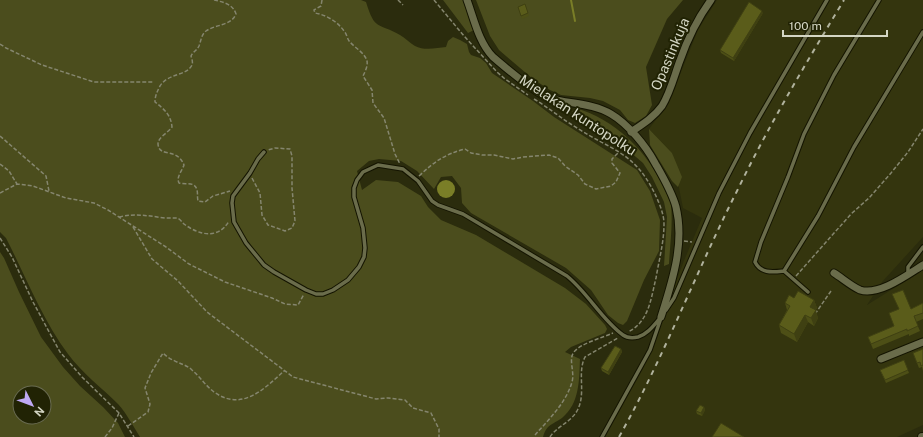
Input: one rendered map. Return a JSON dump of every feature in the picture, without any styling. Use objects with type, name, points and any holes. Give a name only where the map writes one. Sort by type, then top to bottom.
[{"type":"street","points":[[467,0],[483,44],[493,57],[548,98],[595,107],[610,113],[632,132],[648,149],[676,206],[678,223],[679,240],[675,272],[661,317]]},
{"type":"street","name":"Opastinkuja","points":[[632,132],[655,114],[667,98],[696,23],[711,0]]},
{"type":"street","points":[[834,273],[860,289],[870,291],[879,290],[908,275],[923,265]]},
{"type":"street","points":[[881,359],[923,342]]},
{"type":"lane","points":[[264,152],[233,196],[232,212],[234,222],[246,244],[264,265],[306,290],[316,294],[323,294],[333,290],[348,280],[360,267],[364,257],[365,248],[363,228],[354,197],[354,188],[357,180],[363,172],[378,165],[403,169],[415,179],[432,201],[438,205],[463,214],[567,276],[585,292],[623,335],[628,337],[638,337],[647,332],[661,317],[674,298],[719,193],[750,133],[827,0]]},
{"type":"lane","points":[[808,292],[784,271],[764,271],[757,266],[755,262],[804,134],[834,75],[879,0]]},
{"type":"lane","points":[[784,271],[818,216],[854,147],[923,32]]},
{"type":"lane","points":[[908,275],[908,267],[923,247]]},
{"type":"lane","points":[[602,437],[650,350],[661,317]]},
{"type":"path","points":[[214,0],[228,4],[234,8],[236,14],[234,19],[230,22],[205,32],[201,38],[198,48],[191,56],[192,65],[187,71],[168,77],[162,83],[155,97],[155,102],[166,111],[172,127],[159,139],[158,143],[162,152],[176,155],[182,160],[184,166],[178,177],[179,183],[192,183],[195,185],[197,188],[198,201],[206,202],[217,194],[237,189]]},
{"type":"path","points":[[322,0],[321,6],[314,10],[315,14],[323,15],[335,22],[344,31],[350,43],[363,54],[367,60],[363,76],[372,90],[373,103],[384,118],[395,154],[403,169]]},
{"type":"path","points":[[398,0],[403,5]]},
{"type":"path","name":"Mielakan kuntopolku","points":[[434,0],[464,36],[504,79],[577,129],[619,152],[632,161],[647,179],[659,202],[664,222],[661,253],[649,306],[644,318],[636,328],[585,357],[582,370],[583,392],[579,408],[570,420],[550,437]]},
{"type":"path","points":[[0,44],[42,65],[94,82],[154,82]]},
{"type":"path","points":[[794,279],[851,214],[869,198],[891,173],[908,152],[923,129]]},
{"type":"path","points":[[0,136],[46,176],[49,191]]},
{"type":"path","points":[[250,173],[260,193],[262,215],[268,225],[285,231],[292,228],[295,221],[292,188],[292,156],[290,149],[275,148],[264,152]]},
{"type":"path","points":[[415,179],[442,157],[451,152],[465,149],[471,153],[494,155],[513,159],[550,155],[558,158],[565,166],[578,175],[585,184],[596,189],[600,189],[611,186],[616,182],[620,173],[612,163],[612,158],[619,152]]},
{"type":"path","points":[[0,164],[9,171],[17,184]]},
{"type":"path","points":[[0,193],[17,184],[33,186],[66,198],[94,203],[108,210],[166,247],[189,264],[225,282],[285,304],[298,305],[306,290]]},
{"type":"path","points":[[119,217],[130,214],[179,218],[195,231],[205,235],[216,232],[227,225],[232,212]]},
{"type":"path","points":[[133,227],[152,259],[178,281],[207,312],[293,377],[376,399],[388,398],[405,400],[413,408],[431,413],[439,429],[439,437]]},
{"type":"path","points":[[0,238],[12,257],[33,302],[60,352],[82,378],[119,413],[134,437]]},
{"type":"path","points":[[679,240],[689,242],[698,241]]},
{"type":"path","points":[[815,315],[831,291]]},
{"type":"path","points":[[535,435],[554,414],[570,389],[574,371],[571,358],[573,352],[582,346],[618,330]]},
{"type":"path","points":[[128,426],[148,412],[150,404],[145,388],[151,373],[163,354],[186,366],[214,392],[226,398],[235,399],[252,397],[264,389],[284,370]]},
{"type":"path","points":[[105,437],[112,428],[119,413]]},
{"type":"shaded area","points":[[0,0],[361,0],[366,2],[375,22],[400,35],[419,48],[430,49],[446,47],[448,41],[453,37],[467,44],[471,55],[480,58],[486,63],[492,73],[554,117],[637,170],[650,191],[660,220],[659,251],[644,280],[627,321],[623,325],[608,315],[591,290],[566,268],[471,213],[462,203],[461,188],[452,176],[441,177],[434,189],[417,171],[401,161],[379,159],[369,161],[357,171],[362,190],[376,180],[398,182],[421,196],[428,207],[441,220],[476,235],[565,288],[586,304],[605,325],[607,329],[605,333],[571,347],[565,352],[580,359],[577,391],[568,412],[548,427],[543,437],[140,437],[118,404],[79,368],[59,341],[42,312],[6,238],[0,232]]},
{"type":"shaded area","points":[[443,0],[463,0],[474,30],[468,33]]},
{"type":"shaded area","points":[[476,0],[683,0],[667,19],[646,67],[652,105],[646,116],[635,123],[628,120],[620,110],[603,101],[561,95],[533,79],[499,50],[490,36]]},
{"type":"shaded area","points":[[717,0],[923,0],[923,237],[882,282],[867,305],[923,270],[923,425],[897,437],[605,437],[644,367],[683,263],[702,218],[683,208],[672,153],[649,129],[669,102],[698,30]]},
{"type":"shaded area","points":[[575,108],[590,113],[616,128],[639,149],[657,174],[670,201],[672,212],[669,264],[664,266],[667,217],[664,202],[652,177],[643,163],[629,151],[577,118],[572,112]]},
{"type":"shaded area","points":[[649,129],[672,153],[682,177],[678,187],[672,181],[650,145]]},
{"type":"shaded area","points":[[446,180],[452,183],[455,189],[452,195],[446,198],[440,195],[437,189],[440,183]]},
{"type":"shaded area","points":[[0,252],[41,337],[63,367],[80,386],[118,423],[125,437],[0,437]]},
{"type":"building","points":[[749,2],[762,11],[733,58],[720,50]]},
{"type":"building","points":[[525,4],[528,13],[521,16],[518,7]]},
{"type":"building","points":[[903,290],[911,309],[923,303],[923,313],[914,316],[918,326],[871,344],[868,337],[894,326],[889,313],[899,309],[892,294]]},
{"type":"building","points":[[798,291],[814,300],[810,307],[816,310],[811,318],[805,315],[794,334],[779,325],[790,306],[785,303],[789,295],[794,298]]},
{"type":"building","points":[[615,346],[621,349],[608,372],[601,368]]},
{"type":"building","points":[[923,349],[923,365],[921,366],[920,362],[917,363],[913,353]]},
{"type":"building","points":[[904,360],[908,370],[885,380],[880,370]]},
{"type":"building","points":[[700,405],[704,407],[701,413],[696,411]]},
{"type":"building","points":[[721,423],[744,437],[712,437]]},
{"type":"waterway","points":[[571,0],[575,21]]},
{"type":"railway","points":[[619,437],[651,376],[749,166],[788,94],[844,0]]}]
